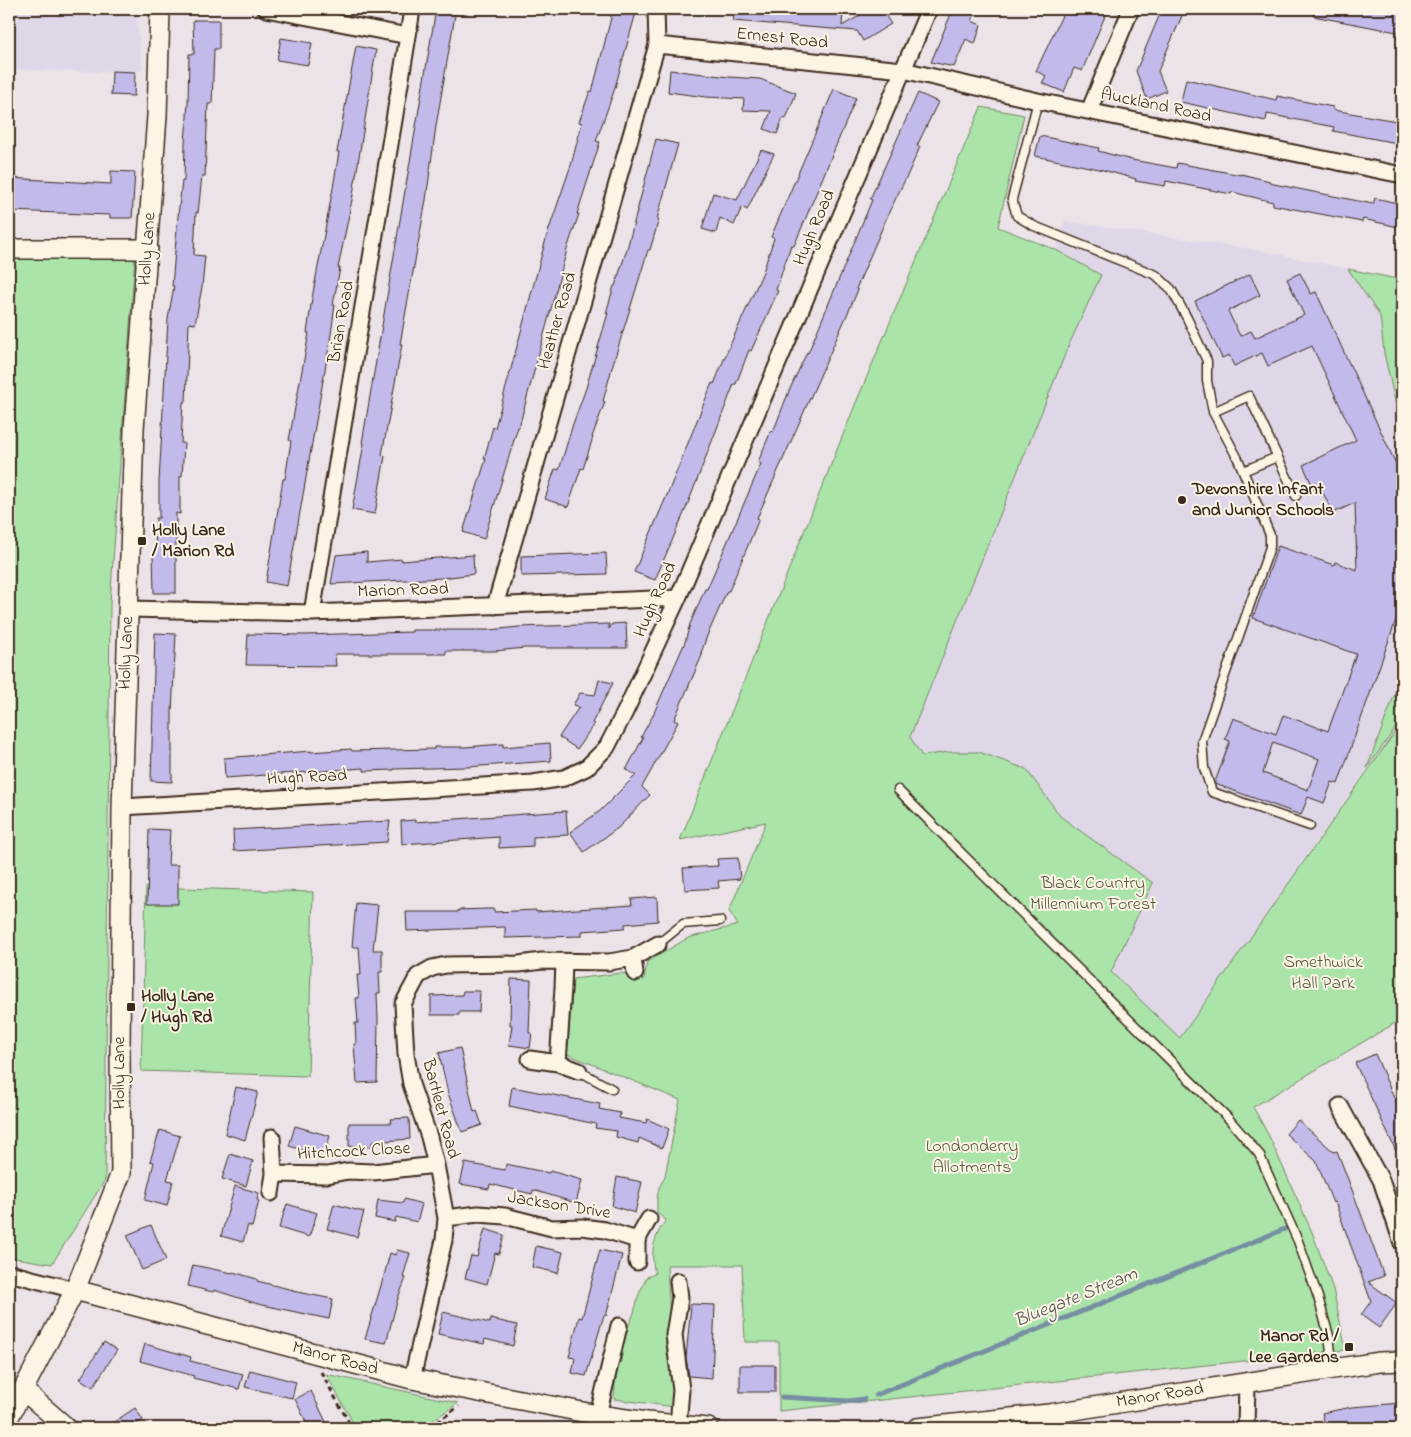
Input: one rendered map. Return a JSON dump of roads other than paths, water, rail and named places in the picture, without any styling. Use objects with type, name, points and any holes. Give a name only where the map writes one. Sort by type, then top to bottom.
[{"type":"street","name":"Holly Lane","points":[[9,1417],[75,1290],[121,1173],[122,807],[134,429],[157,116],[160,9]]},
{"type":"street","points":[[266,9],[408,36]]},
{"type":"street","name":"Brian Road","points":[[312,613],[412,9]]},
{"type":"street","name":"Heather Road","points":[[495,606],[657,45],[656,9]]},
{"type":"street","name":"Hugh Road","points":[[122,807],[533,783],[564,778],[586,768],[607,747],[626,712],[678,598],[929,9]]},
{"type":"street","points":[[1089,111],[1131,9]]},
{"type":"street","name":"Ernest Road","points":[[657,45],[902,70]]},
{"type":"street","name":"Auckland Road","points":[[902,70],[1038,101],[1402,175]]},
{"type":"street","points":[[9,249],[148,250]]},
{"type":"street","name":"Marion Road","points":[[129,609],[312,613],[678,598]]},
{"type":"street","name":"Bartleet Road","points":[[412,1379],[444,1240],[446,1218],[436,1165],[429,1137],[411,1084],[406,1054],[404,1004],[418,976],[432,968],[446,965],[518,964],[542,961],[609,962],[633,958],[658,944]]},
{"type":"street","points":[[633,958],[635,974]]},
{"type":"street","points":[[558,1063],[564,962]]},
{"type":"street","points":[[530,1059],[558,1063],[579,1071]]},
{"type":"street","points":[[1340,1106],[1381,1180],[1402,1243]]},
{"type":"street","name":"Hitchcock Close","points":[[271,1193],[274,1174],[272,1137]]},
{"type":"street","name":"Hitchcock Close","points":[[274,1174],[327,1175],[348,1171],[373,1172],[436,1165]]},
{"type":"street","name":"Jackson Drive","points":[[446,1218],[478,1214],[505,1216],[552,1228],[582,1227],[605,1230],[637,1240]]},
{"type":"street","points":[[637,1262],[637,1240],[649,1220]]},
{"type":"street","points":[[9,1273],[75,1290]]},
{"type":"street","points":[[678,1281],[680,1298],[674,1335],[681,1390],[678,1425]]},
{"type":"street","name":"Manor Road","points":[[75,1290],[412,1379],[598,1416],[708,1428]]},
{"type":"street","points":[[598,1416],[619,1326]]},
{"type":"street","name":"Manor Road","points":[[917,1428],[1049,1414],[1333,1368],[1402,1361]]},
{"type":"street","points":[[1246,1428],[1247,1383]]},
{"type":"street","points":[[23,1390],[67,1428]]},
{"type":"lane","points":[[1038,101],[1012,199],[1017,216],[1034,226],[1156,275],[1171,289],[1207,361],[1207,381],[1214,412],[1243,471],[1270,535],[1270,547],[1202,741],[1204,768],[1212,792],[1310,826]]},
{"type":"lane","points":[[1214,412],[1249,396],[1296,496]]},
{"type":"lane","points":[[1243,471],[1277,457]]},
{"type":"lane","points":[[898,790],[1228,1118],[1258,1154],[1298,1241],[1318,1297],[1328,1336],[1333,1368]]},
{"type":"lane","points":[[658,944],[683,924],[720,921]]},
{"type":"lane","points":[[579,1071],[612,1089]]},
{"type":"waterway","name":"Bluegate Stream","points":[[876,1395],[1287,1228]]},
{"type":"waterway","name":"Bluegate Stream","points":[[782,1397],[849,1401],[864,1399]]},
{"type":"place","name":"Devonshire Infant and Junior Schools","points":[[1182,500]]},
{"type":"place","name":"Holly Lane / Marion Rd","points":[[142,541]]},
{"type":"place","name":"Holly Lane / Hugh Rd","points":[[131,1007]]},
{"type":"place","name":"Manor Rd / Lee Gardens","points":[[1349,1347]]},
{"type":"park label","name":"Black Country Millennium Forest","points":[[1093,894]]},
{"type":"park label","name":"Smethwick Hall Park","points":[[1323,973]]},
{"type":"park label","name":"Londonderry Allotments","points":[[972,1157]]}]
